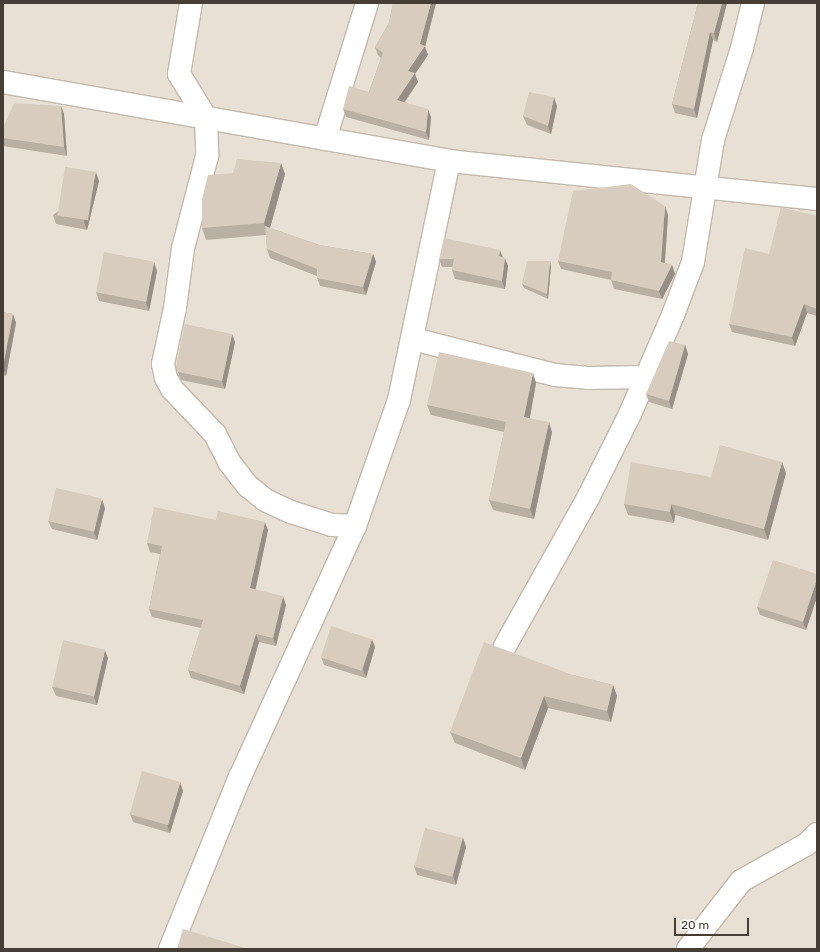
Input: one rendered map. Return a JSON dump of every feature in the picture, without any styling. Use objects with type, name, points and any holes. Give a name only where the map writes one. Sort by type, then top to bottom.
[{"type":"street","points":[[191,3],[179,74],[206,118],[208,156],[183,248],[175,308],[163,364],[166,378],[172,389],[215,434],[229,462],[248,486],[266,500],[291,512],[332,525],[355,526]]},
{"type":"street","points":[[325,139],[367,3]]},
{"type":"street","points":[[505,646],[588,498],[646,377],[693,262],[704,187],[713,140],[742,48],[753,3]]},
{"type":"street","points":[[3,82],[449,161],[817,198]]},
{"type":"street","points":[[170,949],[240,777],[355,526],[399,400],[413,339],[449,161]]},
{"type":"street","points":[[413,339],[560,376],[588,378],[646,377]]},
{"type":"street","points":[[688,949],[741,881],[807,844],[817,834]]},
{"type":"shaded area","points":[[3,3],[817,3],[817,949],[3,949]]},
{"type":"building","points":[[393,3],[431,3],[420,44],[425,46],[408,71],[415,73],[397,100],[428,109],[426,132],[343,109],[349,86],[369,92],[383,53],[375,47],[389,23]]},
{"type":"building","points":[[698,3],[722,3],[714,33],[710,32],[694,109],[672,104]]},
{"type":"building","points":[[529,92],[554,97],[548,126],[523,116]]},
{"type":"building","points":[[14,103],[61,106],[64,147],[3,138],[3,128]]},
{"type":"building","points":[[237,159],[281,163],[264,223],[202,228],[202,199],[208,175],[233,173]]},
{"type":"building","points":[[65,167],[96,172],[88,220],[57,215]]},
{"type":"building","points":[[631,184],[665,206],[661,262],[672,265],[659,291],[611,280],[612,272],[558,261],[573,191]]},
{"type":"building","points":[[781,207],[817,216],[817,309],[804,304],[792,337],[729,324],[745,248],[769,254]]},
{"type":"building","points":[[265,226],[319,245],[373,254],[363,287],[317,278],[317,269],[267,249]]},
{"type":"building","points":[[444,238],[500,250],[499,256],[505,258],[502,281],[452,270],[454,258],[439,259]]},
{"type":"building","points":[[104,252],[154,262],[146,302],[96,292]]},
{"type":"building","points":[[527,261],[550,261],[547,294],[522,284]]},
{"type":"building","points":[[3,312],[13,314],[3,367]]},
{"type":"building","points":[[185,324],[232,334],[222,381],[178,372],[176,367]]},
{"type":"building","points":[[669,341],[685,345],[669,401],[646,394]]},
{"type":"building","points":[[439,352],[533,373],[524,417],[549,422],[530,509],[489,500],[506,422],[427,405]]},
{"type":"building","points":[[720,445],[782,462],[764,529],[671,504],[670,512],[624,504],[631,462],[711,477]]},
{"type":"building","points":[[56,488],[102,499],[94,532],[48,521]]},
{"type":"building","points":[[154,507],[216,520],[218,511],[265,522],[250,588],[283,596],[273,638],[256,634],[240,686],[188,670],[203,620],[149,609],[162,546],[147,543]]},
{"type":"building","points":[[773,560],[817,574],[817,579],[803,622],[757,607]]},
{"type":"building","points":[[331,626],[372,639],[362,671],[321,657]]},
{"type":"building","points":[[63,640],[105,650],[94,696],[52,687]]},
{"type":"building","points":[[484,642],[573,675],[613,685],[607,711],[544,696],[521,758],[450,732]]},
{"type":"building","points":[[142,771],[180,782],[168,825],[130,814]]},
{"type":"building","points":[[425,828],[463,838],[452,877],[415,867]]},
{"type":"building","points":[[183,929],[249,949],[177,949]]}]
